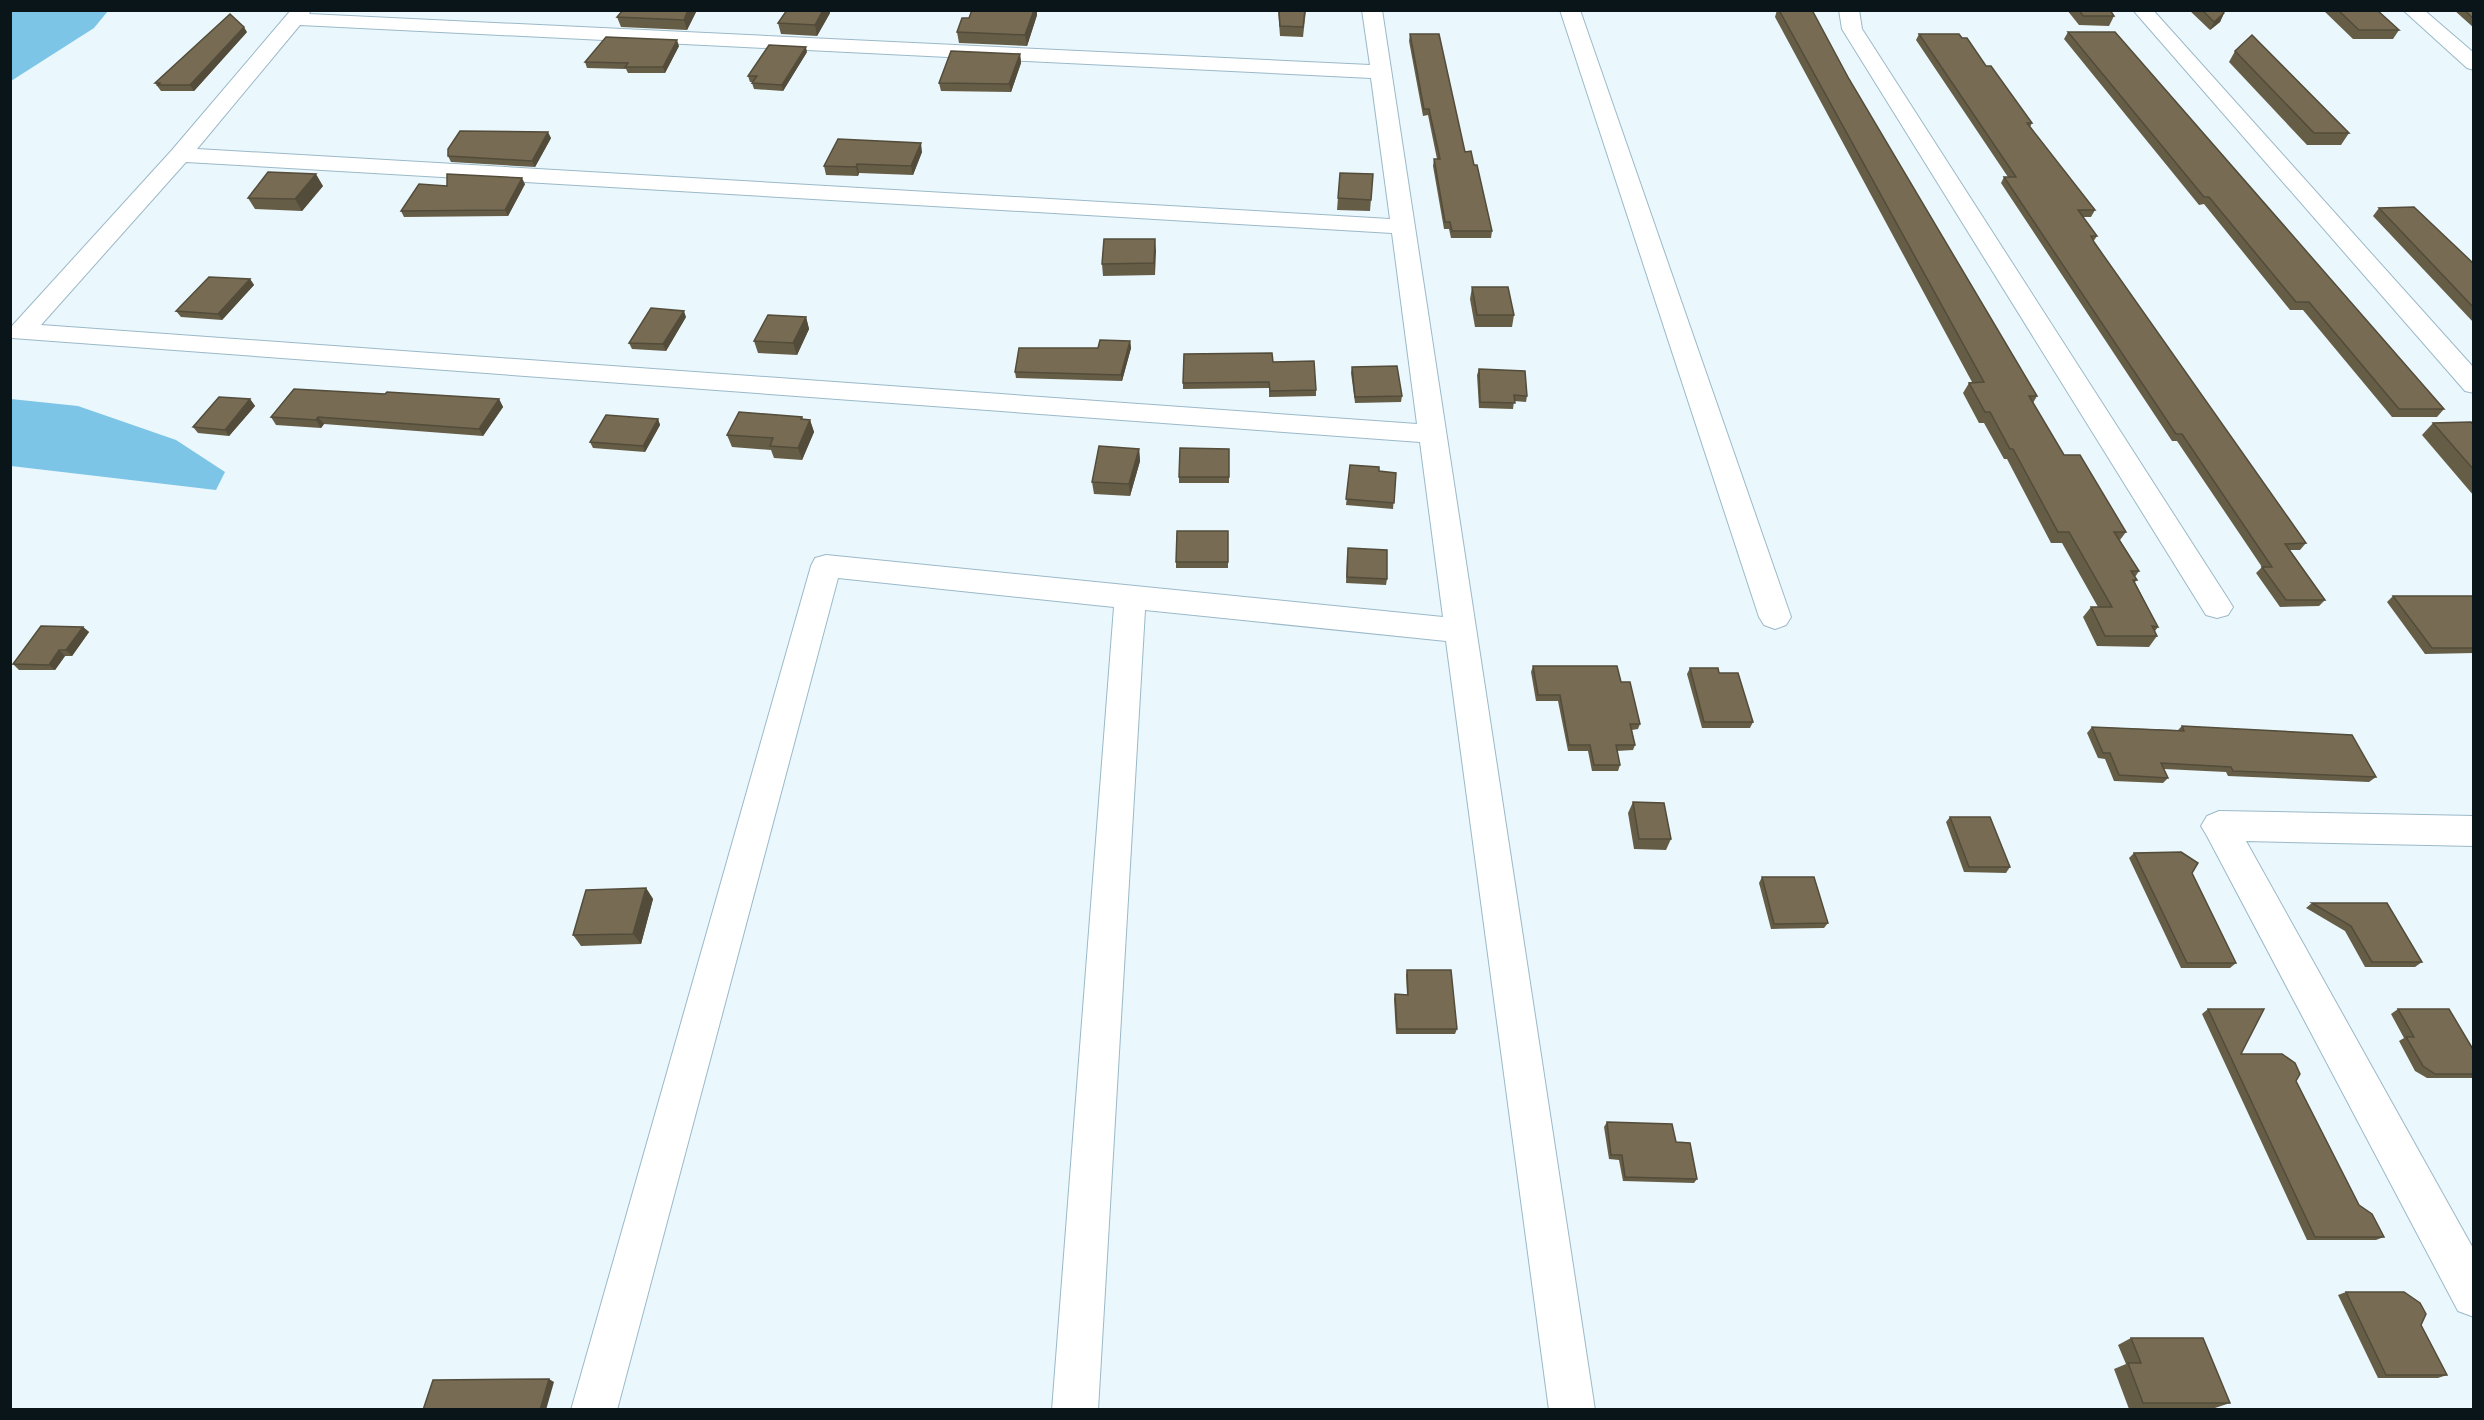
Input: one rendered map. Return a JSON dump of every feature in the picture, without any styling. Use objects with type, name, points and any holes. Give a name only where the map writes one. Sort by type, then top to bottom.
[{"type":"street","points":[[1372,10],[1572,1410]]},
{"type":"street","points":[[1570,10],[1775,617]]},
{"type":"street","points":[[1849,10],[1852,29],[2217,607]]},
{"type":"street","points":[[2142,10],[2474,385]]},
{"type":"street","points":[[2412,10],[2474,64]]},
{"type":"street","points":[[1381,72],[299,15],[180,155],[21,332],[1432,434]]},
{"type":"street","points":[[180,155],[1403,227]]},
{"type":"street","points":[[594,1410],[826,566],[1461,631]]},
{"type":"street","points":[[1074,1410],[1130,597]]},
{"type":"street","points":[[2474,831],[2220,826],[2474,1295]]},
{"type":"shaded area","points":[[11,10],[108,11],[94,28],[11,81]]},
{"type":"shaded area","points":[[11,399],[78,406],[176,440],[225,472],[216,490],[11,466]]},
{"type":"building","points":[[623,10],[688,10],[684,20],[617,17]]},
{"type":"building","points":[[787,10],[823,10],[815,25],[778,23]]},
{"type":"building","points":[[972,10],[1034,10],[1025,35],[957,32],[962,18],[969,18]]},
{"type":"building","points":[[1279,10],[1305,10],[1303,27],[1280,26]]},
{"type":"building","points":[[1779,10],[1812,10],[1849,79],[2037,396],[2029,396],[2064,455],[2080,455],[2126,532],[2114,532],[2139,571],[2131,571],[2137,580],[2133,580],[2158,627],[2152,626],[2157,636],[2105,636],[2091,607],[2112,607],[2069,532],[2058,532],[2013,449],[2010,449],[1990,412],[1985,412],[1969,383],[1984,382]]},
{"type":"building","points":[[2079,10],[2110,10],[2114,16],[2083,16]]},
{"type":"building","points":[[2202,10],[2222,10],[2224,13],[2214,22]]},
{"type":"building","points":[[2338,10],[2377,10],[2399,30],[2359,30]]},
{"type":"building","points":[[2464,10],[2474,10],[2474,19]]},
{"type":"building","points":[[230,14],[244,27],[190,85],[158,85],[160,83],[155,83]]},
{"type":"building","points":[[2068,32],[2115,32],[2444,409],[2399,409],[2309,302],[2296,302],[2209,197],[2204,197]]},
{"type":"building","points":[[1410,34],[1439,34],[1465,152],[1471,151],[1474,165],[1477,165],[1492,231],[1452,231],[1450,222],[1445,222],[1434,159],[1440,159],[1429,109],[1424,109]]},
{"type":"building","points":[[1919,34],[1959,34],[1962,38],[1967,38],[1986,66],[1991,66],[2032,123],[2027,123],[2095,210],[2078,210],[2097,236],[2091,236],[2094,242],[2306,543],[2285,544],[2325,600],[2286,600],[2262,567],[2272,567],[2182,434],[2176,434],[2004,177],[2016,177]]},
{"type":"building","points":[[2252,35],[2349,133],[2314,133],[2235,51]]},
{"type":"building","points":[[606,37],[677,40],[663,67],[625,67],[628,63],[585,62]]},
{"type":"building","points":[[769,45],[806,47],[782,85],[752,83],[757,76],[748,76]]},
{"type":"building","points":[[951,51],[1020,54],[1009,84],[939,83]]},
{"type":"building","points":[[460,131],[548,132],[532,161],[448,156],[448,149]]},
{"type":"building","points":[[838,139],[921,143],[911,166],[857,164],[856,167],[824,166]]},
{"type":"building","points":[[268,172],[316,174],[295,199],[248,198]]},
{"type":"building","points":[[1340,173],[1373,174],[1371,200],[1338,198]]},
{"type":"building","points":[[447,174],[522,178],[505,210],[401,211],[419,184],[447,186]]},
{"type":"building","points":[[2414,207],[2474,264],[2474,308],[2379,208]]},
{"type":"building","points":[[1104,239],[1155,239],[1154,263],[1102,264]]},
{"type":"building","points":[[209,277],[250,279],[218,314],[176,311]]},
{"type":"building","points":[[1472,287],[1508,287],[1514,315],[1477,315]]},
{"type":"building","points":[[651,308],[684,311],[663,344],[629,343]]},
{"type":"building","points":[[768,315],[806,317],[793,343],[754,341]]},
{"type":"building","points":[[1100,340],[1130,341],[1121,375],[1015,372],[1019,348],[1098,348]]},
{"type":"building","points":[[1272,353],[1273,362],[1314,361],[1316,390],[1270,391],[1269,382],[1183,383],[1184,354]]},
{"type":"building","points":[[1397,366],[1402,396],[1355,397],[1352,367]]},
{"type":"building","points":[[1479,369],[1525,371],[1527,396],[1514,395],[1515,403],[1480,402]]},
{"type":"building","points":[[294,389],[499,399],[479,429],[318,417],[316,420],[271,417]]},
{"type":"building","points":[[219,397],[250,399],[225,430],[193,427]]},
{"type":"building","points":[[739,412],[802,417],[801,419],[810,420],[798,448],[770,446],[773,438],[727,435]]},
{"type":"building","points":[[606,415],[658,419],[643,446],[590,442]]},
{"type":"building","points":[[2471,422],[2474,426],[2474,470],[2433,423]]},
{"type":"building","points":[[1099,446],[1139,449],[1129,484],[1092,482]]},
{"type":"building","points":[[1180,448],[1229,449],[1229,477],[1179,477]]},
{"type":"building","points":[[1350,465],[1379,467],[1379,471],[1396,473],[1394,503],[1346,499]]},
{"type":"building","points":[[1177,531],[1228,531],[1228,562],[1176,562]]},
{"type":"building","points":[[1348,548],[1387,550],[1387,579],[1347,577]]},
{"type":"building","points":[[2393,596],[2474,596],[2474,648],[2432,648]]},
{"type":"building","points":[[41,626],[83,627],[66,650],[59,650],[49,665],[13,664]]},
{"type":"building","points":[[1533,666],[1617,666],[1621,682],[1630,682],[1640,724],[1630,724],[1635,745],[1616,745],[1620,765],[1594,765],[1590,745],[1569,745],[1560,695],[1538,695]]},
{"type":"building","points":[[1690,668],[1718,668],[1719,673],[1738,673],[1753,722],[1704,722]]},
{"type":"building","points":[[2182,726],[2352,735],[2376,777],[2233,771],[2231,767],[2161,763],[2168,778],[2119,775],[2110,753],[2103,753],[2092,727],[2184,731]]},
{"type":"building","points":[[1633,802],[1664,803],[1671,839],[1639,839]]},
{"type":"building","points":[[1950,817],[1990,817],[2010,867],[1969,867]]},
{"type":"building","points":[[2181,852],[2198,863],[2192,873],[2236,963],[2187,963],[2134,853]]},
{"type":"building","points":[[1762,877],[1814,877],[1828,923],[1774,924]]},
{"type":"building","points":[[646,888],[633,934],[573,935],[586,890]]},
{"type":"building","points":[[2312,903],[2387,903],[2422,962],[2372,962],[2351,926]]},
{"type":"building","points":[[1407,970],[1451,970],[1457,1029],[1397,1029],[1395,994],[1408,995]]},
{"type":"building","points":[[2208,1009],[2264,1009],[2241,1054],[2282,1054],[2295,1063],[2300,1074],[2296,1081],[2359,1205],[2372,1214],[2384,1237],[2315,1237]]},
{"type":"building","points":[[2398,1009],[2449,1009],[2474,1051],[2474,1074],[2435,1074],[2423,1066],[2406,1037],[2414,1037]]},
{"type":"building","points":[[1607,1122],[1672,1124],[1676,1142],[1690,1143],[1697,1179],[1625,1177],[1622,1155],[1611,1155]]},
{"type":"building","points":[[2346,1292],[2404,1292],[2420,1303],[2426,1314],[2421,1325],[2447,1375],[2386,1375]]},
{"type":"building","points":[[2131,1338],[2203,1338],[2230,1403],[2143,1403],[2128,1363],[2141,1363]]},
{"type":"building","points":[[549,1379],[540,1410],[423,1410],[433,1380]]}]
